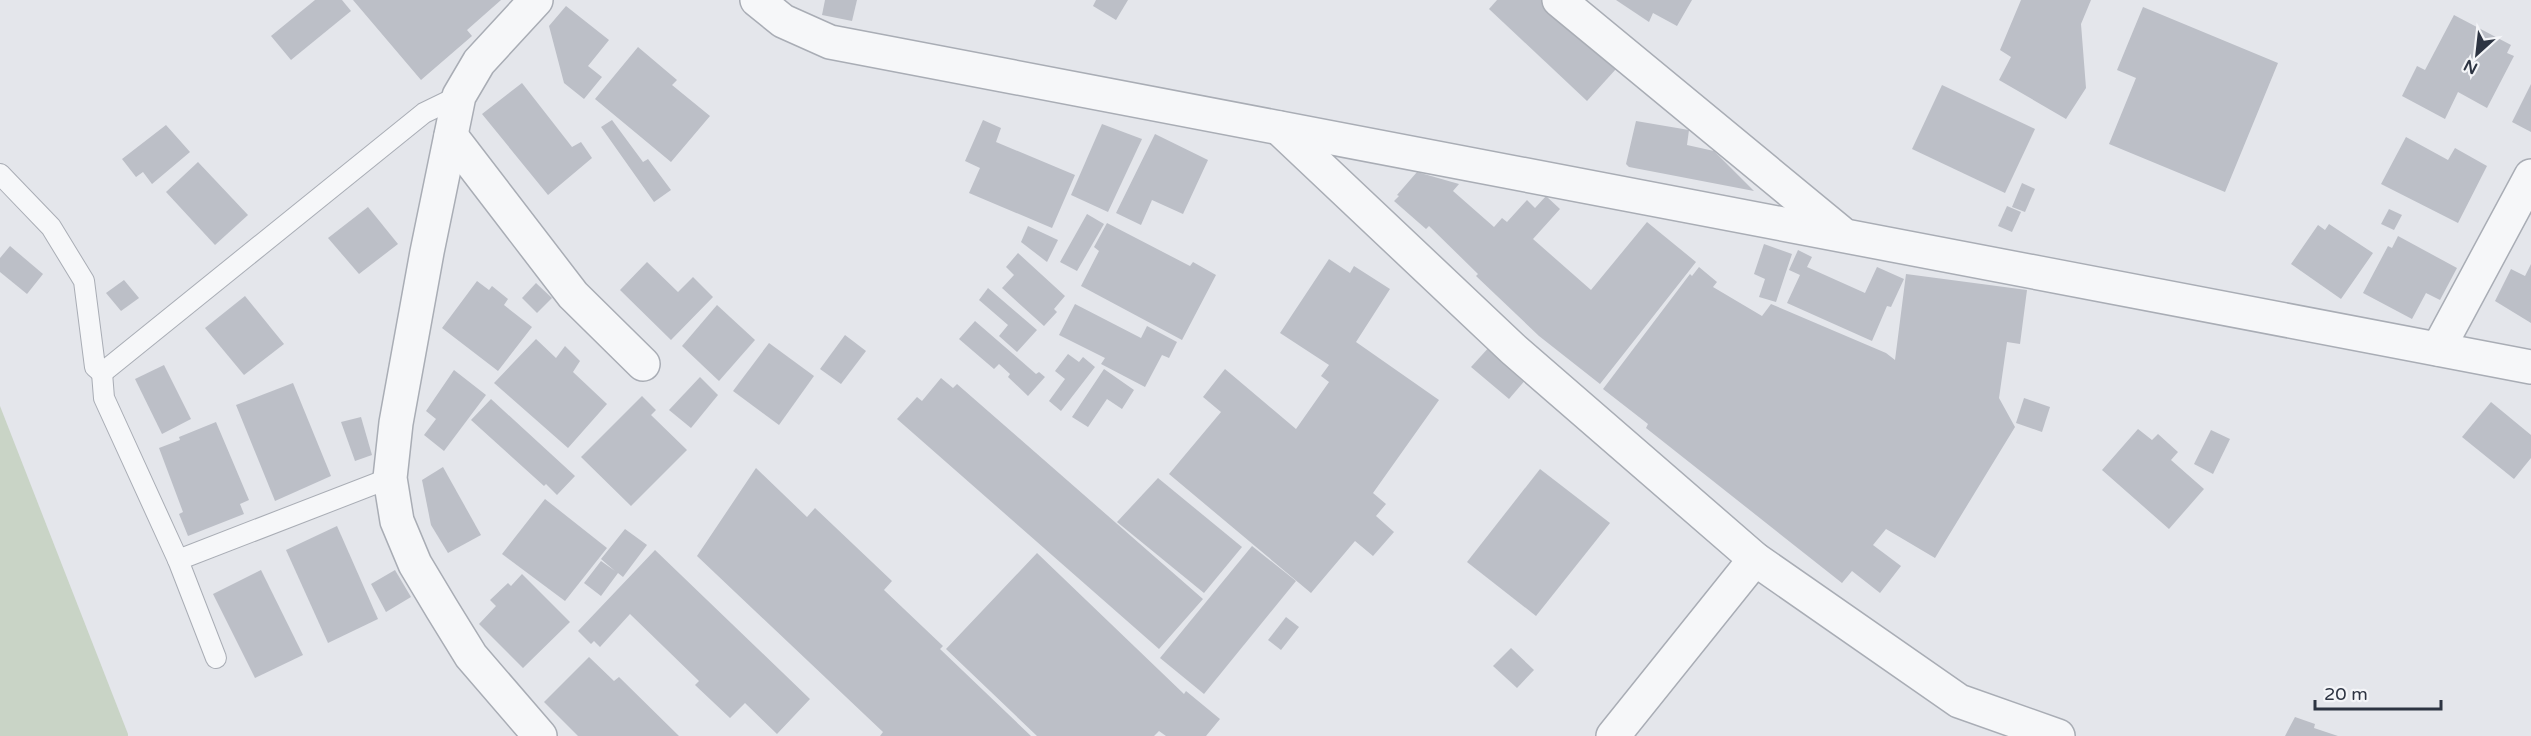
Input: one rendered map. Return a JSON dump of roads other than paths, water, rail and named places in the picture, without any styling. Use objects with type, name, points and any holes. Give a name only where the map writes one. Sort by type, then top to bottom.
[{"type":"street","points":[[536,0],[479,62],[459,96],[398,411],[390,478],[397,521],[421,573],[471,656],[540,736]]},
{"type":"street","points":[[757,0],[783,21],[830,42],[2531,367]]},
{"type":"street","points":[[1559,0],[1842,235]]},
{"type":"street","points":[[1279,128],[1513,349],[1755,559],[1959,701],[2058,736]]},
{"type":"street","points":[[451,136],[573,295],[643,364]]},
{"type":"street","points":[[2438,349],[2531,176]]},
{"type":"street","points":[[1612,736],[1755,559]]},
{"type":"street","points":[[1959,701],[1981,736]]},
{"type":"lane","points":[[102,373],[424,113],[459,96]]},
{"type":"lane","points":[[0,174],[51,227],[84,281],[95,367],[102,373],[104,398],[178,560],[216,658]]},
{"type":"lane","points":[[178,560],[390,478]]}]
